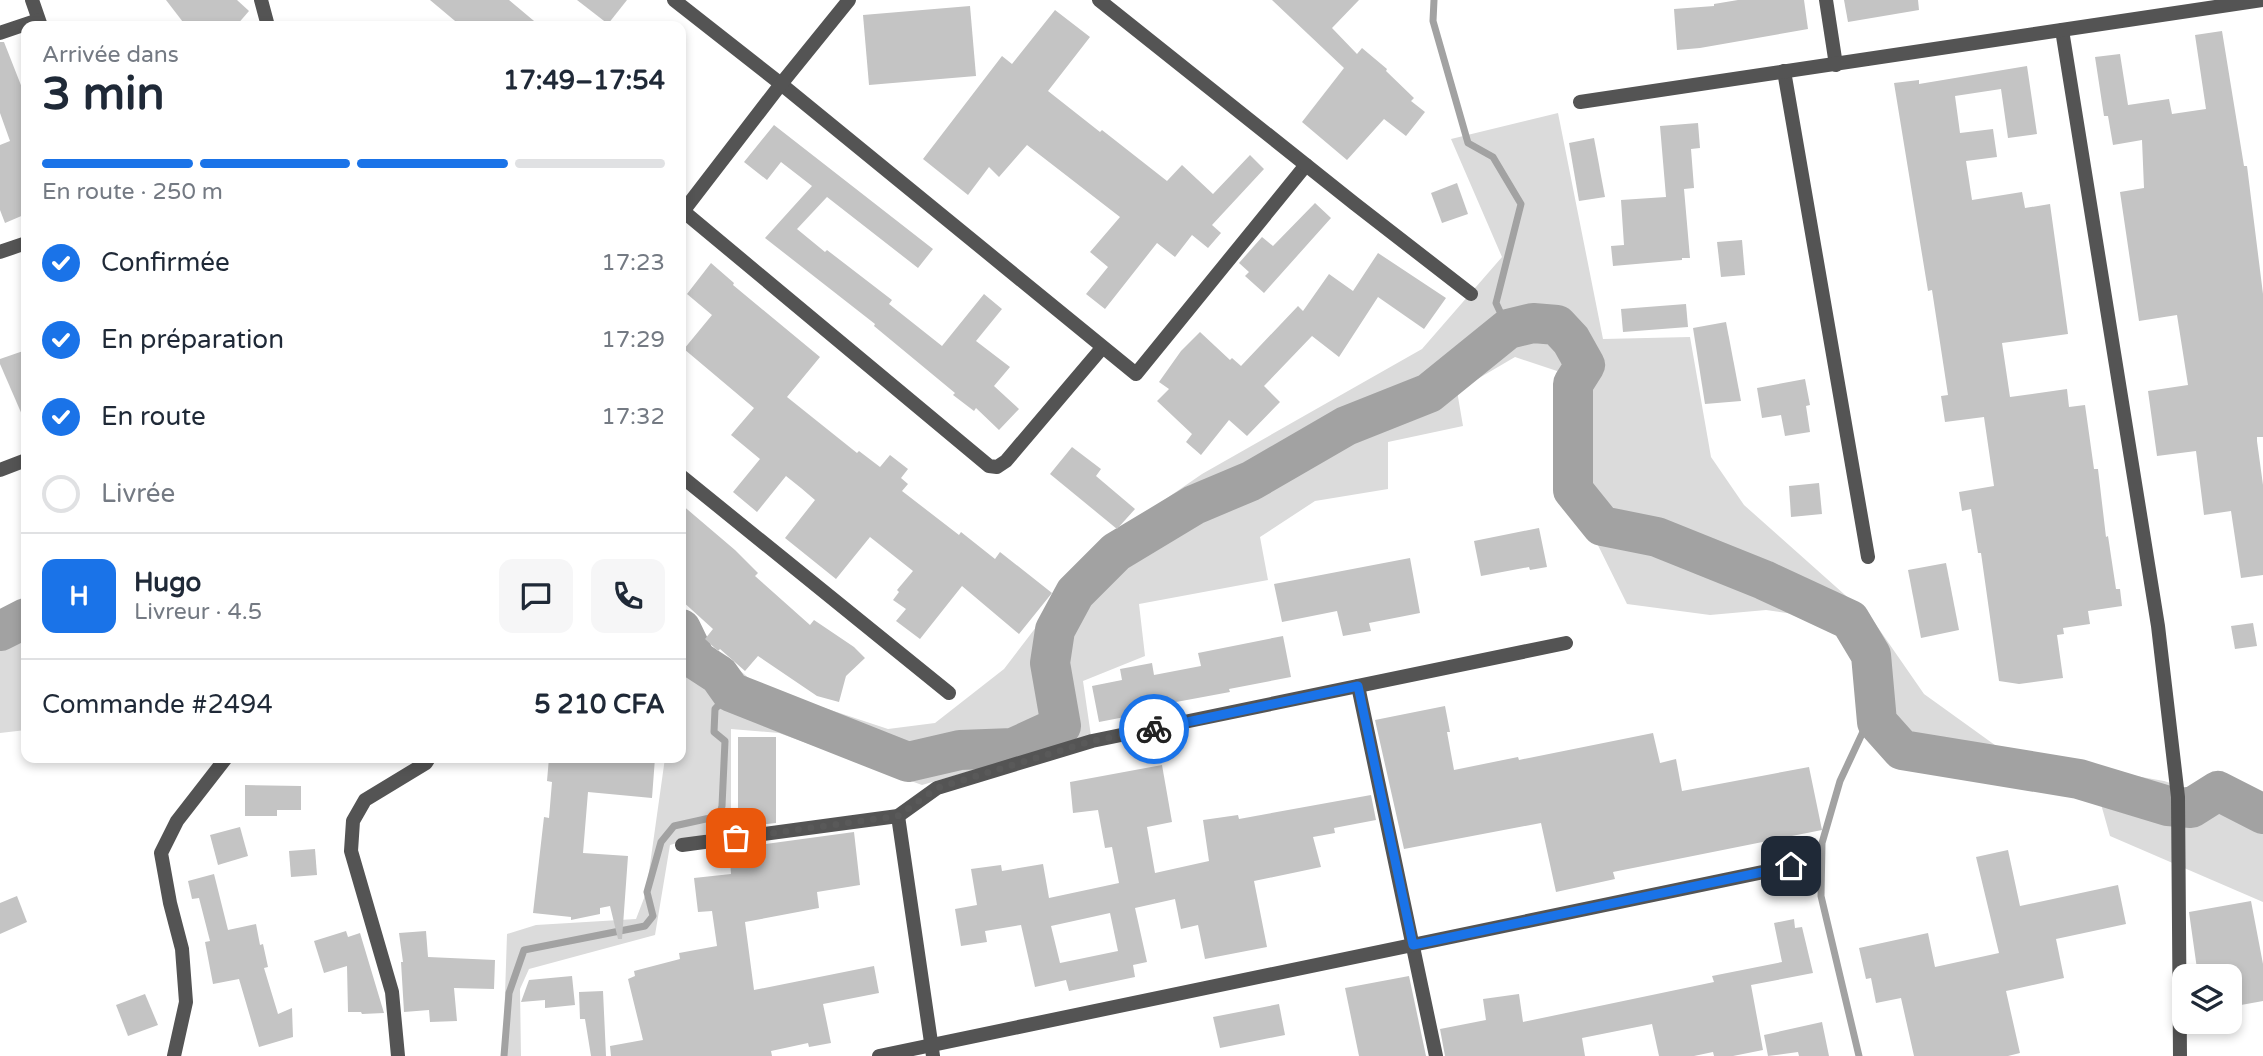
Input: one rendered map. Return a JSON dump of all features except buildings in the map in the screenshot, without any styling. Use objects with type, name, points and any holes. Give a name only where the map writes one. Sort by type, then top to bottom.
[{"type":"street","points":[[32,0],[38,21]]},
{"type":"street","points":[[261,0],[267,21]]},
{"type":"street","points":[[674,0],[781,84],[1132,373],[1139,372],[1306,165]]},
{"type":"street","points":[[686,208],[849,0]]},
{"type":"street","points":[[1099,0],[1471,293]]},
{"type":"street","points":[[1826,0],[1836,65]]},
{"type":"street","points":[[1580,102],[2262,0]]},
{"type":"street","points":[[0,33],[21,28]]},
{"type":"street","points":[[2063,30],[2158,626],[2178,797],[2180,1056]]},
{"type":"street","points":[[1784,71],[1868,557]]},
{"type":"street","points":[[686,216],[989,466],[997,467],[1006,461],[1102,348]]},
{"type":"street","points":[[0,252],[21,245]]},
{"type":"street","points":[[0,470],[21,462]]},
{"type":"street","points":[[686,480],[948,693]]},
{"type":"street","points":[[682,845],[898,816],[937,788],[1092,741],[1566,643]]},
{"type":"street","points":[[1358,686],[1436,1056]]},
{"type":"street","points":[[174,1056],[186,1002],[182,949],[161,853],[177,821],[222,763]]},
{"type":"street","points":[[398,1056],[392,992],[351,851],[353,821],[365,800],[426,763]]},
{"type":"street","points":[[898,816],[932,1051]]},
{"type":"street","points":[[879,1056],[932,1051],[1413,945],[1791,866]]},
{"type":"shaded area","points":[[1558,113],[1603,339],[1690,337],[1711,457],[1744,505],[1872,619],[1924,694],[2006,753],[2164,781],[2263,813],[2263,902],[2110,836],[2097,790],[1935,769],[1912,743],[1886,695],[1847,641],[1814,617],[1766,610],[1710,615],[1627,604],[1586,521],[1568,475],[1568,399],[1557,371],[1515,357],[1457,391],[1463,426],[1388,442],[1388,489],[1315,501],[1260,537],[1268,580],[1139,604],[1145,656],[1083,681],[1091,736],[922,785],[779,733],[731,729],[731,827],[670,845],[655,935],[529,969],[520,989],[521,1056],[503,1056],[507,934],[536,925],[636,919],[646,893],[664,763],[686,763],[686,624],[758,686],[888,729],[935,723],[1004,669],[1099,545],[1202,474],[1422,349],[1502,257],[1451,139]]},
{"type":"shaded area","points":[[21,609],[21,731],[0,733],[0,615]]},
{"type":"waterway","points":[[1434,0],[1433,21],[1468,143],[1493,157],[1521,204],[1496,303],[1508,329]]},
{"type":"waterway","points":[[686,639],[696,660],[719,675],[731,692],[908,762],[960,750],[1013,748],[1061,726],[1050,663],[1055,630],[1075,593],[1116,552],[1194,505],[1251,481],[1346,426],[1429,393],[1508,329],[1533,323],[1557,325],[1571,340],[1585,365],[1573,384],[1573,490],[1602,526],[1657,537],[1764,580],[1850,620],[1871,655],[1877,722],[1902,750],[2079,779],[2168,806],[2191,808],[2218,791],[2263,814]]},
{"type":"waterway","points":[[0,631],[21,620]]},
{"type":"waterway","points":[[504,1056],[509,993],[524,950],[645,926],[653,916],[647,892],[661,842],[674,826],[719,816],[722,806],[725,741],[714,732],[715,709],[731,692]]},
{"type":"waterway","points":[[1859,1056],[1821,896],[1822,843],[1840,781],[1875,706]]},
{"type":"way so far","points":[[736,838],[898,816],[937,788],[1092,741],[1154,729]]},
{"type":"route","points":[[1154,729],[1358,686],[1413,945],[1791,866]]}]
